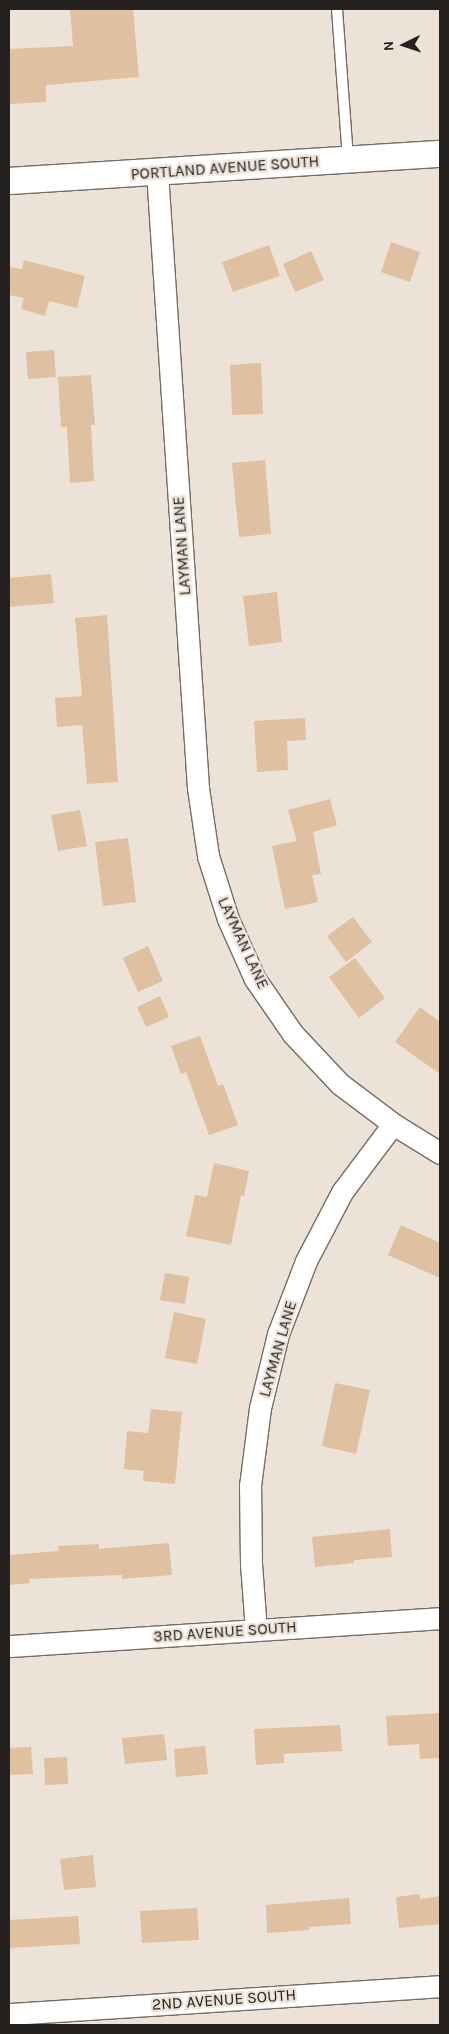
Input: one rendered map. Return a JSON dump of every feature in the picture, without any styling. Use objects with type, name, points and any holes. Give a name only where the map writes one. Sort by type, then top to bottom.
[{"type":"street","name":"PORTLAND AVENUE SOUTH","points":[[9,181],[440,154]]},
{"type":"street","name":"LAYMAN LANE","points":[[157,172],[198,788],[208,856],[228,919],[255,978],[293,1034],[340,1084],[393,1124],[342,1192],[306,1261],[278,1334],[260,1408],[250,1486],[251,1564],[256,1630]]},
{"type":"street","points":[[393,1124],[440,1153]]},
{"type":"street","name":"3RD AVENUE SOUTH","points":[[9,1646],[440,1618]]},
{"type":"street","name":"2ND AVENUE SOUTH","points":[[9,2014],[440,1986]]},
{"type":"lane","points":[[337,9],[348,159]]},
{"type":"building","points":[[70,9],[133,9],[139,77],[46,85],[46,102],[9,104],[9,49],[73,46]]},
{"type":"building","points":[[391,242],[420,252],[410,282],[381,272]]},
{"type":"building","points":[[269,245],[280,276],[233,292],[222,262]]},
{"type":"building","points":[[311,251],[324,280],[295,292],[283,264]]},
{"type":"building","points":[[24,260],[85,276],[77,308],[49,301],[45,316],[21,309],[24,298],[9,295],[9,267],[22,269]]},
{"type":"building","points":[[54,350],[56,377],[28,379],[26,352]]},
{"type":"building","points":[[261,363],[263,414],[232,415],[230,365]]},
{"type":"building","points":[[91,375],[95,425],[91,425],[94,481],[70,483],[67,427],[61,427],[58,377]]},
{"type":"building","points":[[265,460],[271,534],[239,537],[232,463]]},
{"type":"building","points":[[51,574],[54,603],[9,607],[9,578]]},
{"type":"building","points":[[277,592],[282,642],[249,646],[243,596]]},
{"type":"building","points":[[107,615],[118,782],[87,784],[82,725],[57,727],[55,698],[82,696],[75,618]]},
{"type":"building","points":[[305,718],[306,740],[287,741],[288,770],[257,772],[254,721]]},
{"type":"building","points":[[330,799],[337,825],[313,832],[321,874],[312,875],[318,902],[285,909],[272,846],[297,841],[288,810]]},
{"type":"building","points":[[80,810],[87,846],[58,851],[51,815]]},
{"type":"building","points":[[128,838],[136,902],[103,906],[95,842]]},
{"type":"building","points":[[353,917],[372,942],[346,962],[327,936]]},
{"type":"building","points":[[148,946],[163,981],[138,992],[123,958]]},
{"type":"building","points":[[355,958],[385,998],[359,1018],[329,977]]},
{"type":"building","points":[[160,996],[169,1017],[146,1027],[137,1007]]},
{"type":"building","points":[[420,1007],[440,1022],[440,1074],[395,1042]]},
{"type":"building","points":[[200,1036],[218,1086],[223,1084],[238,1125],[209,1135],[186,1072],[181,1074],[171,1046]]},
{"type":"building","points":[[214,1163],[249,1171],[244,1196],[241,1195],[231,1245],[186,1236],[195,1195],[207,1197]]},
{"type":"building","points":[[401,1225],[440,1243],[440,1278],[388,1255]]},
{"type":"building","points":[[165,1273],[189,1277],[185,1304],[160,1300]]},
{"type":"building","points":[[174,1312],[206,1319],[197,1364],[165,1358]]},
{"type":"building","points":[[335,1383],[370,1390],[356,1454],[322,1446]]},
{"type":"building","points":[[151,1409],[182,1412],[175,1484],[143,1481],[144,1471],[124,1469],[127,1431],[148,1433]]},
{"type":"building","points":[[390,1529],[392,1557],[354,1560],[354,1563],[315,1567],[312,1537]]},
{"type":"building","points":[[169,1543],[172,1575],[122,1579],[122,1575],[29,1579],[30,1583],[9,1585],[9,1555],[59,1551],[58,1546],[99,1544],[99,1549]]},
{"type":"building","points":[[440,1713],[440,1758],[420,1759],[419,1744],[388,1746],[386,1716]]},
{"type":"building","points":[[340,1725],[342,1751],[284,1754],[284,1763],[256,1765],[254,1729]]},
{"type":"building","points":[[164,1734],[167,1760],[125,1764],[122,1738]]},
{"type":"building","points":[[205,1746],[208,1774],[176,1777],[174,1749]]},
{"type":"building","points":[[31,1747],[33,1774],[9,1775],[9,1748]]},
{"type":"building","points":[[67,1757],[68,1784],[45,1785],[44,1758]]},
{"type":"building","points":[[93,1855],[96,1887],[64,1890],[60,1859]]},
{"type":"building","points":[[419,1894],[420,1899],[440,1896],[440,1924],[399,1928],[396,1897]]},
{"type":"building","points":[[349,1898],[351,1924],[267,1933],[266,1905]]},
{"type":"building","points":[[197,1908],[199,1940],[142,1943],[140,1911]]},
{"type":"building","points":[[78,1916],[80,1944],[9,1948],[9,1920]]}]
